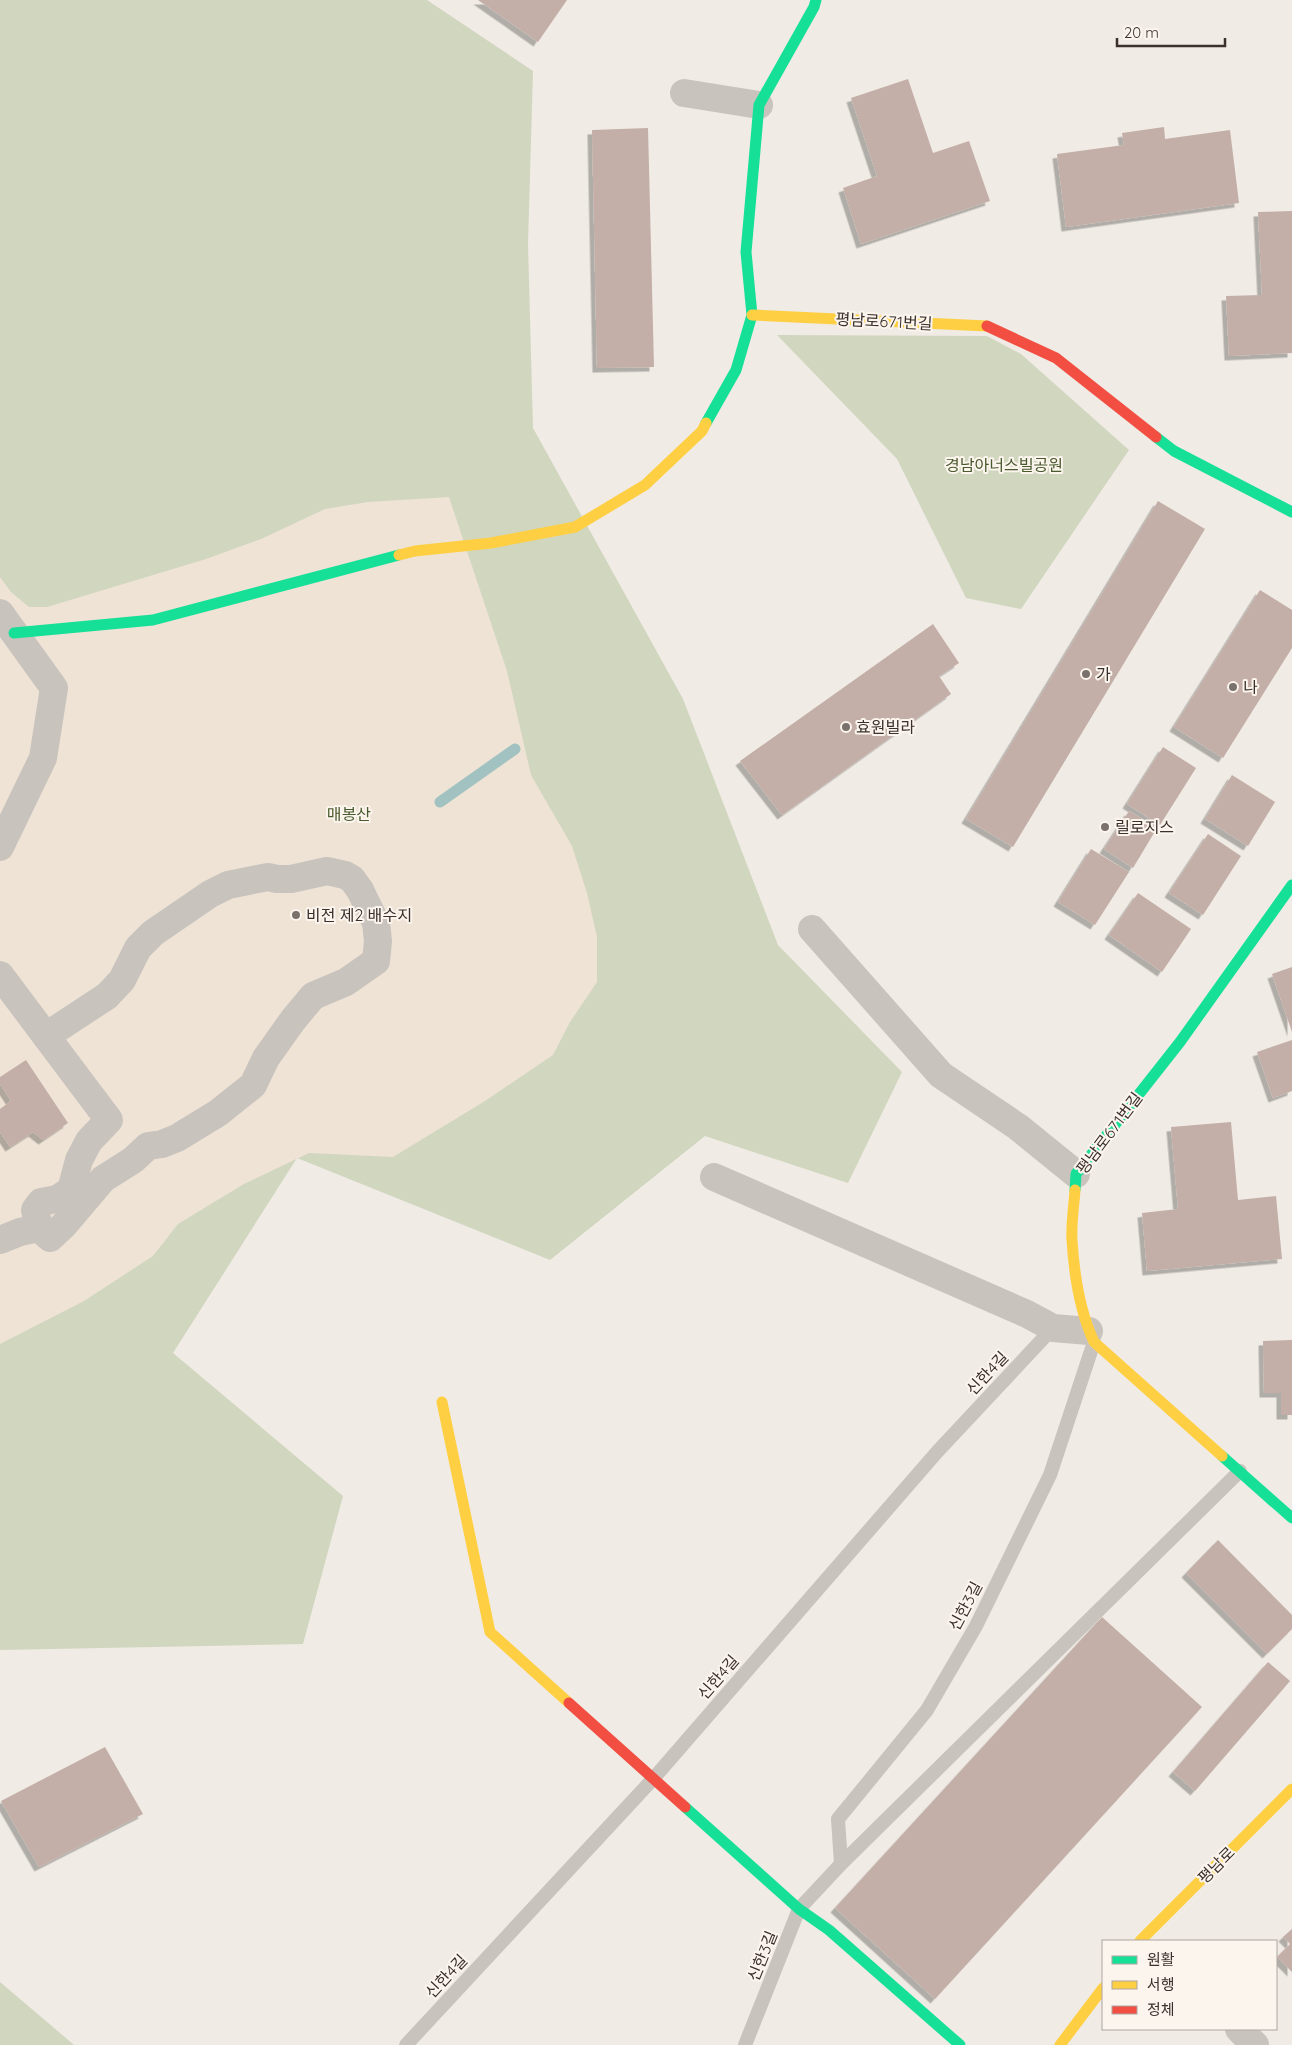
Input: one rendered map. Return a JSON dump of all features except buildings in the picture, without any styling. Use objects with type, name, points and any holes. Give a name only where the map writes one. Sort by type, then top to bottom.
[{"type":"street","points":[[7,623],[153,620],[415,551],[491,544],[575,527],[646,485],[702,432],[736,370],[752,315],[746,252],[759,105],[814,7],[816,0]]},
{"type":"street","points":[[684,93],[759,105]]},
{"type":"street","name":"평남로671번길","points":[[752,315],[988,326],[1056,358],[1174,451],[1292,512]]},
{"type":"street","points":[[0,846],[43,758],[54,688],[7,623]]},
{"type":"street","points":[[0,975],[109,1120],[89,1141],[80,1160],[71,1190],[57,1199],[41,1202],[35,1210],[39,1228],[50,1238],[64,1225],[103,1179],[133,1160],[148,1146],[162,1144],[177,1138],[218,1113],[254,1085],[266,1058],[293,1020],[314,996],[346,982],[376,961],[378,942],[376,923],[360,890],[352,879],[335,872],[319,872],[291,879],[268,877],[228,885],[186,910],[153,933],[138,948],[122,980],[107,996],[46,1036]]},
{"type":"street","name":"평남로671번길","points":[[1091,1336],[1078,1285],[1072,1239],[1076,1174],[1180,1042],[1292,885]]},
{"type":"street","points":[[812,929],[941,1075],[1018,1127],[1076,1174]]},
{"type":"street","points":[[714,1177],[1027,1314],[1054,1328],[1091,1336],[1292,1518]]},
{"type":"street","points":[[0,1240],[20,1232],[39,1228]]},
{"type":"street","points":[[442,1402],[490,1632],[799,1909],[829,1930],[960,2045]]},
{"type":"street","name":"평남로","points":[[1143,1940],[1292,1789]]},
{"type":"street","points":[[1060,2045],[1102,1989]]},
{"type":"street","points":[[1240,2030],[1255,2045]]},
{"type":"lane","name":"신한4길","points":[[406,2045],[652,1779],[937,1452],[1054,1328]]},
{"type":"lane","name":"신한3길","points":[[841,1864],[838,1819],[927,1710],[976,1626],[1050,1475],[1091,1336]]},
{"type":"lane","name":"신한3길","points":[[745,2045],[799,1909],[841,1864],[1240,1471]]},
{"type":"green space","name":"매봉산","points":[[0,0],[427,0],[533,71],[528,244],[533,428],[683,699],[778,945],[902,1072],[848,1183],[705,1136],[550,1260],[297,1158],[173,1353],[343,1496],[303,1644],[0,1650]]},
{"type":"green space","name":"경남아너스빌공원","points":[[777,335],[987,336],[1021,354],[1129,450],[1021,609],[966,598],[897,459]]},
{"type":"green space","points":[[0,1982],[74,2045],[0,2045]]},
{"type":"shaded area","name":"비전 제2 배수지","points":[[449,497],[507,671],[531,775],[572,846],[587,893],[597,937],[597,982],[570,1022],[553,1055],[485,1101],[393,1157],[309,1153],[244,1184],[178,1224],[153,1256],[84,1301],[0,1344],[0,577],[11,592],[29,607],[47,607],[206,559],[261,539],[325,509],[368,502]]},
{"type":"waterway","points":[[440,802],[515,749]]},
{"type":"traffic: fast","points":[[706,423],[736,370],[752,315],[746,252],[759,105],[814,7],[816,0]]},
{"type":"traffic: fast","points":[[1156,437],[1174,451],[1292,512]]},
{"type":"traffic: fast","points":[[14,633],[153,620],[399,555]]},
{"type":"traffic: fast","points":[[1075,1190],[1076,1174],[1180,1042],[1292,885]]},
{"type":"traffic: fast","points":[[1222,1456],[1292,1518]]},
{"type":"traffic: fast","points":[[685,1807],[799,1909],[829,1930],[960,2045]]},
{"type":"traffic: slow","points":[[752,315],[987,326]]},
{"type":"traffic: slow","points":[[399,555],[415,551],[491,543],[575,527],[645,485],[702,431],[706,423]]},
{"type":"traffic: slow","points":[[1075,1190],[1072,1221],[1074,1266],[1081,1305],[1094,1342],[1222,1456]]},
{"type":"traffic: slow","points":[[442,1402],[490,1632],[569,1703]]},
{"type":"traffic: slow","points":[[1141,1940],[1292,1789]]},
{"type":"traffic: slow","points":[[1060,2045],[1102,1989]]},
{"type":"traffic: jam","points":[[987,326],[1056,358],[1156,437]]},
{"type":"traffic: jam","points":[[569,1703],[685,1807]]},
{"type":"place","name":"가","points":[[1086,674]]},
{"type":"place","name":"나","points":[[1233,687]]},
{"type":"place","name":"효원빌라","points":[[846,727]]},
{"type":"place","name":"릴로지스","points":[[1105,827]]},
{"type":"place","name":"비전 제2 배수지","points":[[296,915]]}]
